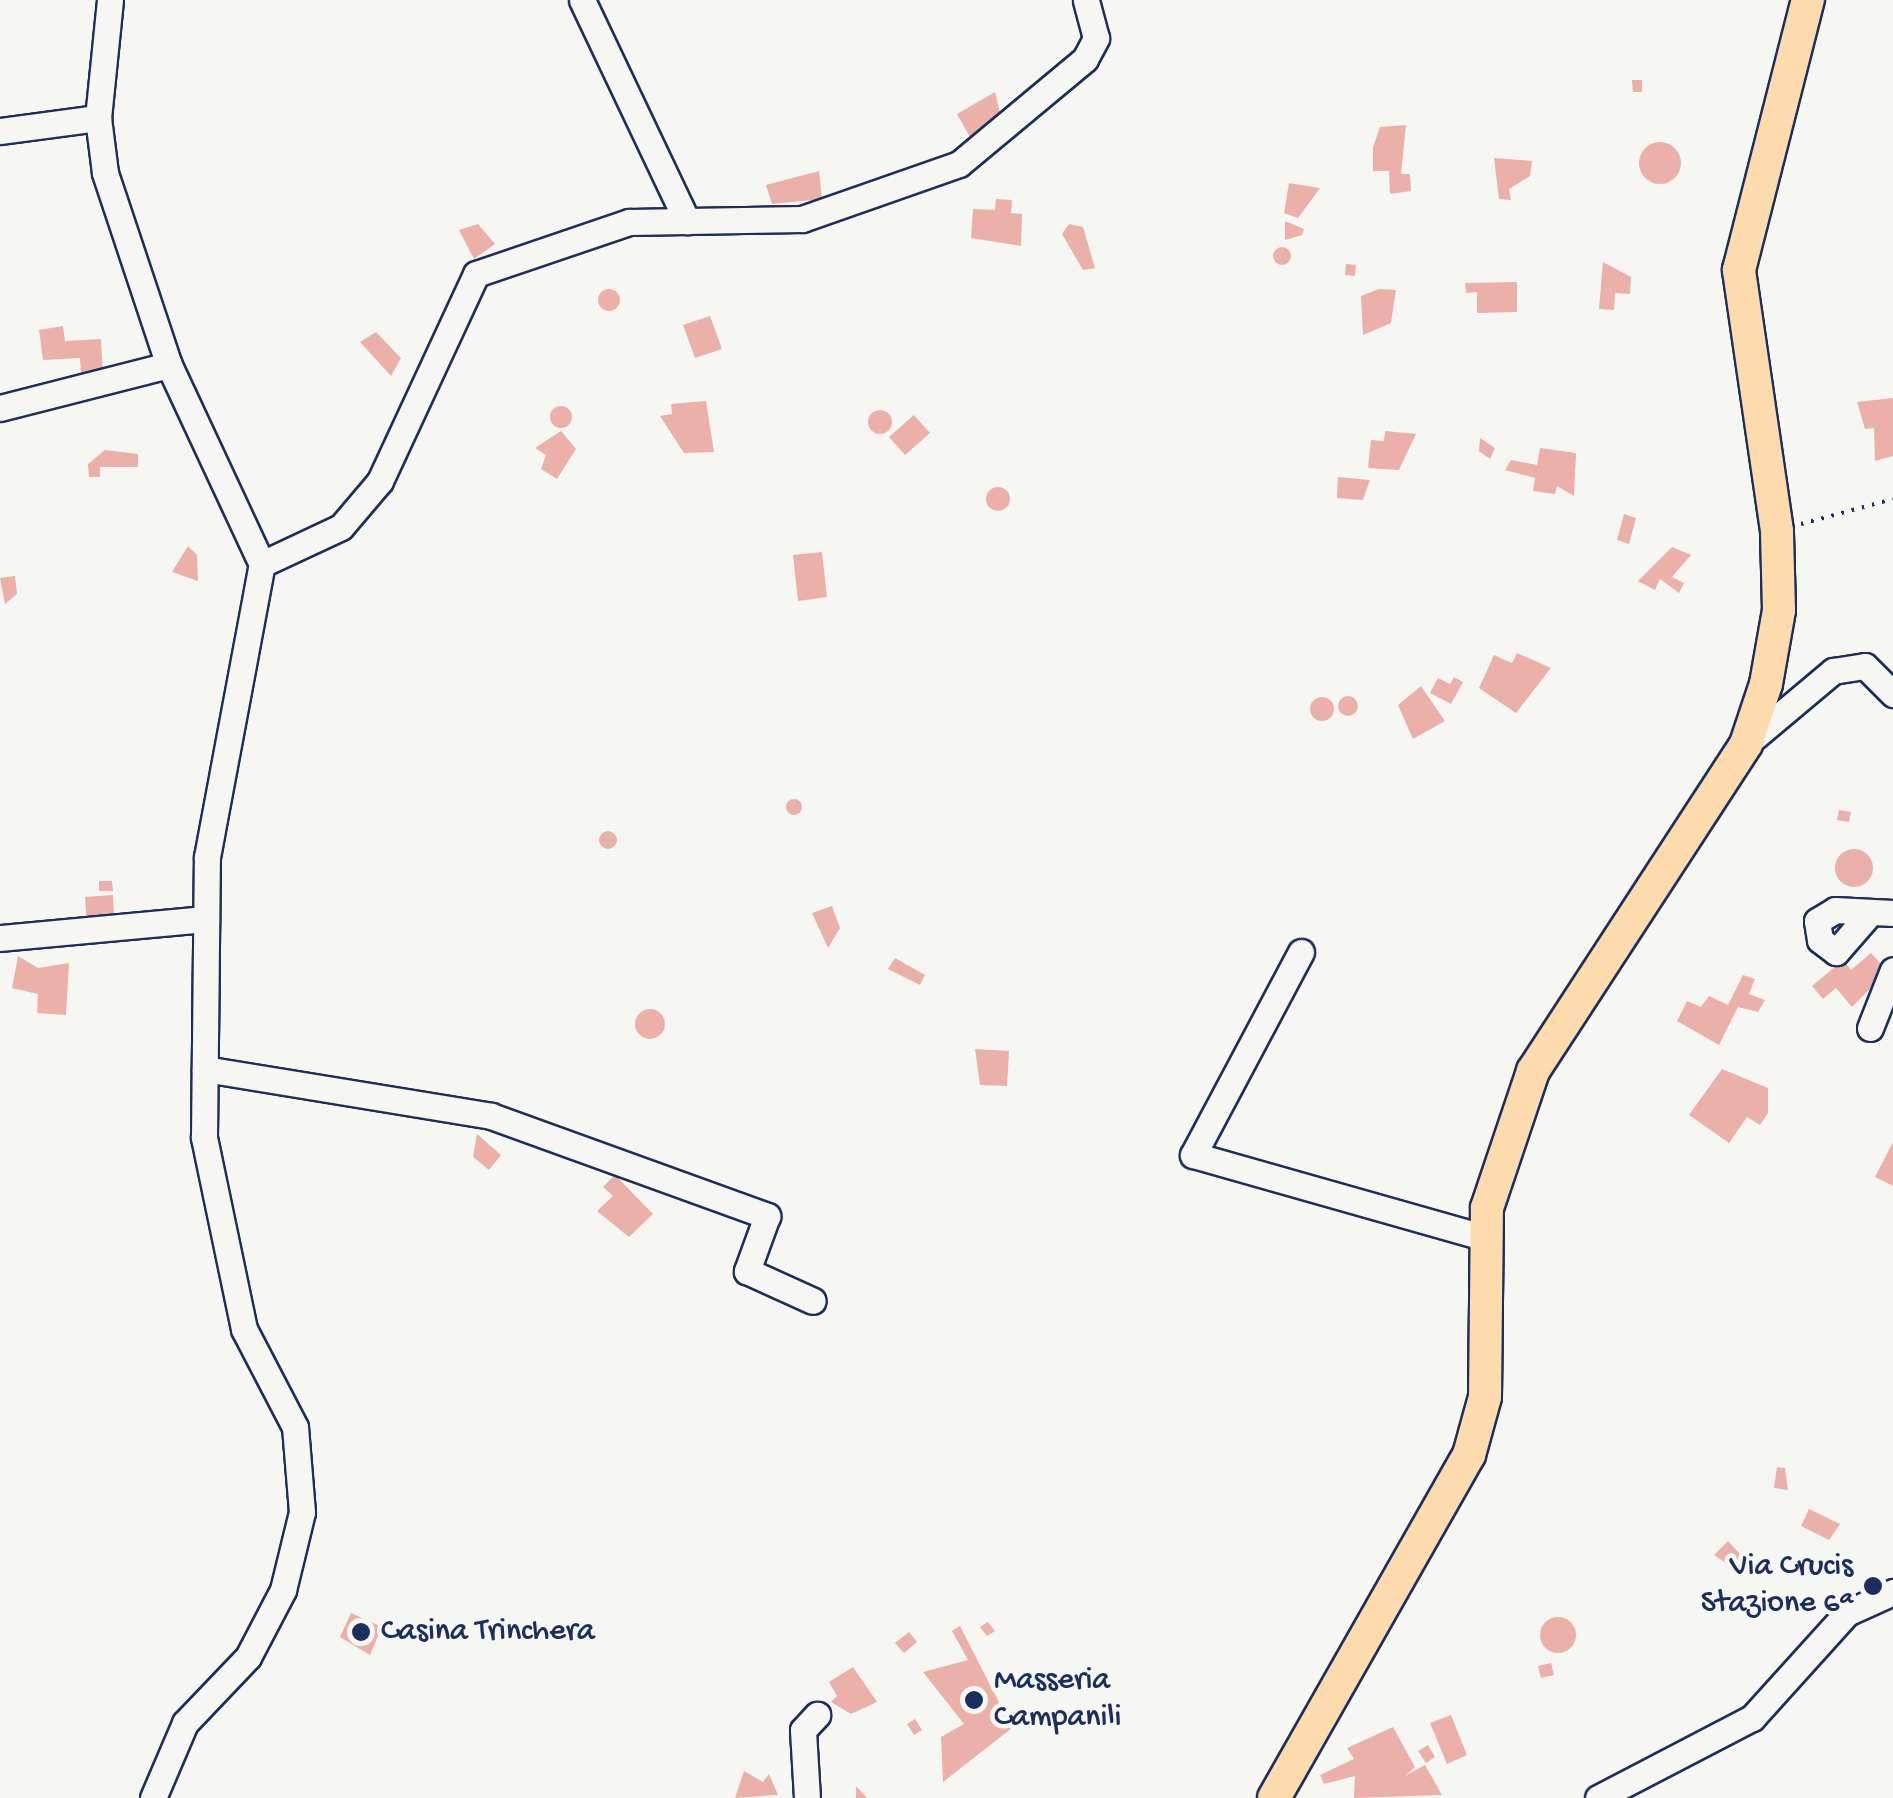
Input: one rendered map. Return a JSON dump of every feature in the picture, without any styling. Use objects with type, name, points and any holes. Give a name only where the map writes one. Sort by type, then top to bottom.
[{"type":"main road","points":[[1274,1798],[1469,1455],[1484,1397],[1486,1238],[1503,1140],[1532,1071],[1746,744],[1779,610],[1777,531],[1739,270],[1808,0]]},
{"type":"street","points":[[110,0],[98,118],[105,173],[169,365],[262,564],[208,857],[204,1137],[244,1329],[295,1427],[302,1512],[283,1590],[248,1657],[184,1723],[154,1798]]},
{"type":"street","points":[[582,0],[687,221]]},
{"type":"street","points":[[262,564],[342,527],[380,481],[476,274],[628,222],[802,219],[958,164],[1085,59],[1096,38],[1086,0]]},
{"type":"street","points":[[0,131],[98,118]]},
{"type":"street","points":[[0,408],[169,365]]},
{"type":"street","points":[[1746,744],[1833,671],[1865,666],[1893,694]]},
{"type":"street","points":[[0,938],[206,919]]},
{"type":"street","points":[[1301,952],[1193,1155],[1486,1238]]},
{"type":"street","points":[[1870,1028],[1893,970]]},
{"type":"street","points":[[205,1069],[491,1116],[768,1216],[747,1271],[813,1300]]},
{"type":"street","points":[[1598,1798],[1752,1718],[1847,1613],[1893,1592]]},
{"type":"street","points":[[807,1798],[803,1730],[816,1715]]},
{"type":"path","points":[[1777,531],[1893,499]]},
{"type":"building","points":[[1632,80],[1642,80],[1642,92],[1633,92]]},
{"type":"building","points":[[995,92],[1002,121],[971,139],[957,114]]},
{"type":"building","points":[[1406,125],[1401,174],[1410,174],[1411,191],[1390,194],[1389,171],[1373,171],[1373,147],[1380,127]]},
{"type":"building","points":[[1660,142],[1675,148],[1681,163],[1675,178],[1660,184],[1645,178],[1639,163],[1645,148]]},
{"type":"building","points":[[1494,158],[1532,161],[1530,176],[1509,189],[1511,200],[1499,199]]},
{"type":"building","points":[[819,171],[822,199],[772,204],[766,185]]},
{"type":"building","points":[[1289,183],[1320,188],[1298,218],[1284,213]]},
{"type":"building","points":[[996,199],[1012,200],[1011,213],[1022,214],[1021,246],[971,238],[973,209],[995,210]]},
{"type":"building","points":[[1285,221],[1304,229],[1302,235],[1285,240]]},
{"type":"building","points":[[478,224],[495,244],[474,259],[459,230]]},
{"type":"building","points":[[1069,224],[1083,227],[1095,268],[1083,270],[1062,234]]},
{"type":"building","points":[[1282,247],[1291,256],[1282,265],[1273,256]]},
{"type":"building","points":[[1603,262],[1631,277],[1630,294],[1615,293],[1614,310],[1599,309]]},
{"type":"building","points":[[1346,264],[1356,265],[1355,276],[1345,275]]},
{"type":"building","points":[[1517,282],[1517,312],[1477,313],[1477,292],[1466,293],[1465,283]]},
{"type":"building","points":[[609,289],[617,292],[617,308],[609,311],[601,308],[598,300],[601,292]]},
{"type":"building","points":[[1379,289],[1396,290],[1391,323],[1363,335],[1361,296]]},
{"type":"building","points":[[710,316],[722,349],[695,358],[683,325]]},
{"type":"building","points":[[63,326],[65,341],[101,339],[103,374],[81,375],[80,358],[43,360],[39,330]]},
{"type":"building","points":[[376,332],[401,358],[391,376],[360,342]]},
{"type":"building","points":[[1893,398],[1893,456],[1875,461],[1874,428],[1865,429],[1857,402]]},
{"type":"building","points":[[706,401],[714,452],[684,453],[660,416],[672,414],[671,404]]},
{"type":"building","points":[[561,406],[572,417],[561,428],[550,417]]},
{"type":"building","points":[[880,410],[892,422],[880,434],[868,422]]},
{"type":"building","points":[[914,415],[930,433],[905,455],[889,437]]},
{"type":"building","points":[[561,431],[576,449],[557,479],[541,469],[546,455],[535,448]]},
{"type":"building","points":[[1385,431],[1416,434],[1399,470],[1368,468],[1371,440],[1384,441]]},
{"type":"building","points":[[1480,438],[1495,448],[1490,459],[1479,451]]},
{"type":"building","points":[[1540,448],[1576,453],[1574,496],[1557,486],[1555,494],[1533,491],[1535,478],[1505,470],[1511,460],[1537,465]]},
{"type":"building","points":[[105,450],[138,454],[138,467],[100,467],[100,477],[89,477],[88,464]]},
{"type":"building","points":[[1338,477],[1370,480],[1363,500],[1337,498]]},
{"type":"building","points":[[998,487],[1010,499],[998,511],[986,499]]},
{"type":"building","points":[[1624,514],[1636,518],[1629,544],[1617,540]]},
{"type":"building","points":[[188,546],[197,555],[198,581],[172,572]]},
{"type":"building","points":[[1672,547],[1691,555],[1672,577],[1684,583],[1679,593],[1660,579],[1655,590],[1638,581]]},
{"type":"building","points":[[822,552],[827,597],[798,601],[793,555]]},
{"type":"building","points":[[15,576],[17,594],[5,604],[0,578]]},
{"type":"building","points":[[1517,653],[1551,668],[1516,713],[1479,688],[1494,655],[1512,663]]},
{"type":"building","points":[[1454,677],[1463,682],[1451,704],[1430,693],[1438,678],[1450,684]]},
{"type":"building","points":[[1421,686],[1445,721],[1413,739],[1398,705]]},
{"type":"building","points":[[1348,696],[1358,706],[1348,716],[1338,706]]},
{"type":"building","points":[[1322,697],[1334,709],[1322,721],[1310,709]]},
{"type":"building","points":[[794,799],[802,807],[794,815],[786,807]]},
{"type":"building","points":[[1839,810],[1851,812],[1849,822],[1837,820]]},
{"type":"building","points":[[608,831],[615,833],[615,847],[608,849],[601,847],[599,840],[601,833]]},
{"type":"building","points":[[1854,849],[1867,855],[1873,868],[1867,881],[1854,887],[1841,881],[1835,868],[1841,855]]},
{"type":"building","points":[[99,881],[112,881],[113,891],[99,891]]},
{"type":"building","points":[[113,895],[114,917],[87,924],[85,897]]},
{"type":"building","points":[[832,906],[840,928],[828,948],[812,913]]},
{"type":"building","points":[[1871,953],[1883,966],[1878,981],[1852,1007],[1836,988],[1823,999],[1812,986],[1843,960],[1851,970]]},
{"type":"building","points":[[18,956],[38,968],[69,963],[66,1015],[37,1013],[38,994],[12,988]]},
{"type":"building","points":[[895,958],[925,975],[920,985],[888,969]]},
{"type":"building","points":[[1743,975],[1755,979],[1749,994],[1765,1000],[1758,1012],[1738,1007],[1719,1045],[1677,1021],[1687,1001],[1701,1007],[1709,996],[1728,1005]]},
{"type":"building","points":[[650,1009],[664,1018],[665,1024],[656,1038],[650,1039],[636,1030],[635,1024],[644,1010]]},
{"type":"building","points":[[975,1049],[1009,1051],[1007,1086],[980,1085]]},
{"type":"building","points":[[1722,1069],[1768,1088],[1768,1113],[1760,1125],[1747,1117],[1729,1143],[1689,1115]]},
{"type":"building","points":[[477,1134],[501,1155],[489,1170],[473,1157]]},
{"type":"building","points":[[1893,1142],[1893,1186],[1875,1177]]},
{"type":"building","points":[[615,1175],[653,1214],[629,1237],[597,1211],[613,1196],[603,1187]]},
{"type":"building","points":[[1777,1467],[1785,1468],[1788,1490],[1774,1488]]},
{"type":"building","points":[[1809,1509],[1840,1524],[1829,1540],[1801,1526]]},
{"type":"building","points":[[1728,1541],[1749,1564],[1739,1572],[1714,1555]]},
{"type":"building","name":"Casina Trinchera","points":[[351,1613],[382,1627],[370,1655],[340,1637]]},
{"type":"building","points":[[1558,1617],[1571,1622],[1576,1635],[1571,1648],[1558,1653],[1545,1648],[1540,1635],[1545,1622]]},
{"type":"building","points":[[988,1622],[995,1631],[987,1636],[980,1627]]},
{"type":"building","name":"Masseria Campanili","points":[[960,1626],[1012,1728],[943,1782],[941,1737],[964,1724],[923,1672],[968,1660],[952,1631]]},
{"type":"building","points":[[909,1632],[917,1642],[904,1653],[895,1643]]},
{"type":"building","points":[[1551,1663],[1554,1675],[1541,1678],[1538,1666]]},
{"type":"building","points":[[853,1667],[877,1702],[851,1714],[831,1702],[837,1696],[829,1682]]},
{"type":"building","points":[[1451,1715],[1467,1755],[1447,1764],[1430,1723]]},
{"type":"building","points":[[915,1719],[922,1730],[914,1735],[907,1724]]},
{"type":"building","points":[[1393,1727],[1415,1767],[1405,1776],[1425,1765],[1442,1795],[1354,1798],[1355,1776],[1324,1784],[1320,1775],[1354,1759],[1347,1748]]},
{"type":"building","points":[[1428,1745],[1435,1757],[1426,1763],[1418,1751]]},
{"type":"building","points":[[744,1771],[763,1782],[769,1774],[778,1795],[735,1798]]},
{"type":"building","points":[[856,1786],[867,1798],[856,1798]]},
{"type":"place","name":"Via Crucis Stazione 6ª","points":[[1873,1586]]},
{"type":"place","name":"Casina Trinchera","points":[[361,1632]]},
{"type":"place","name":"Masseria Campanili","points":[[974,1700]]}]
